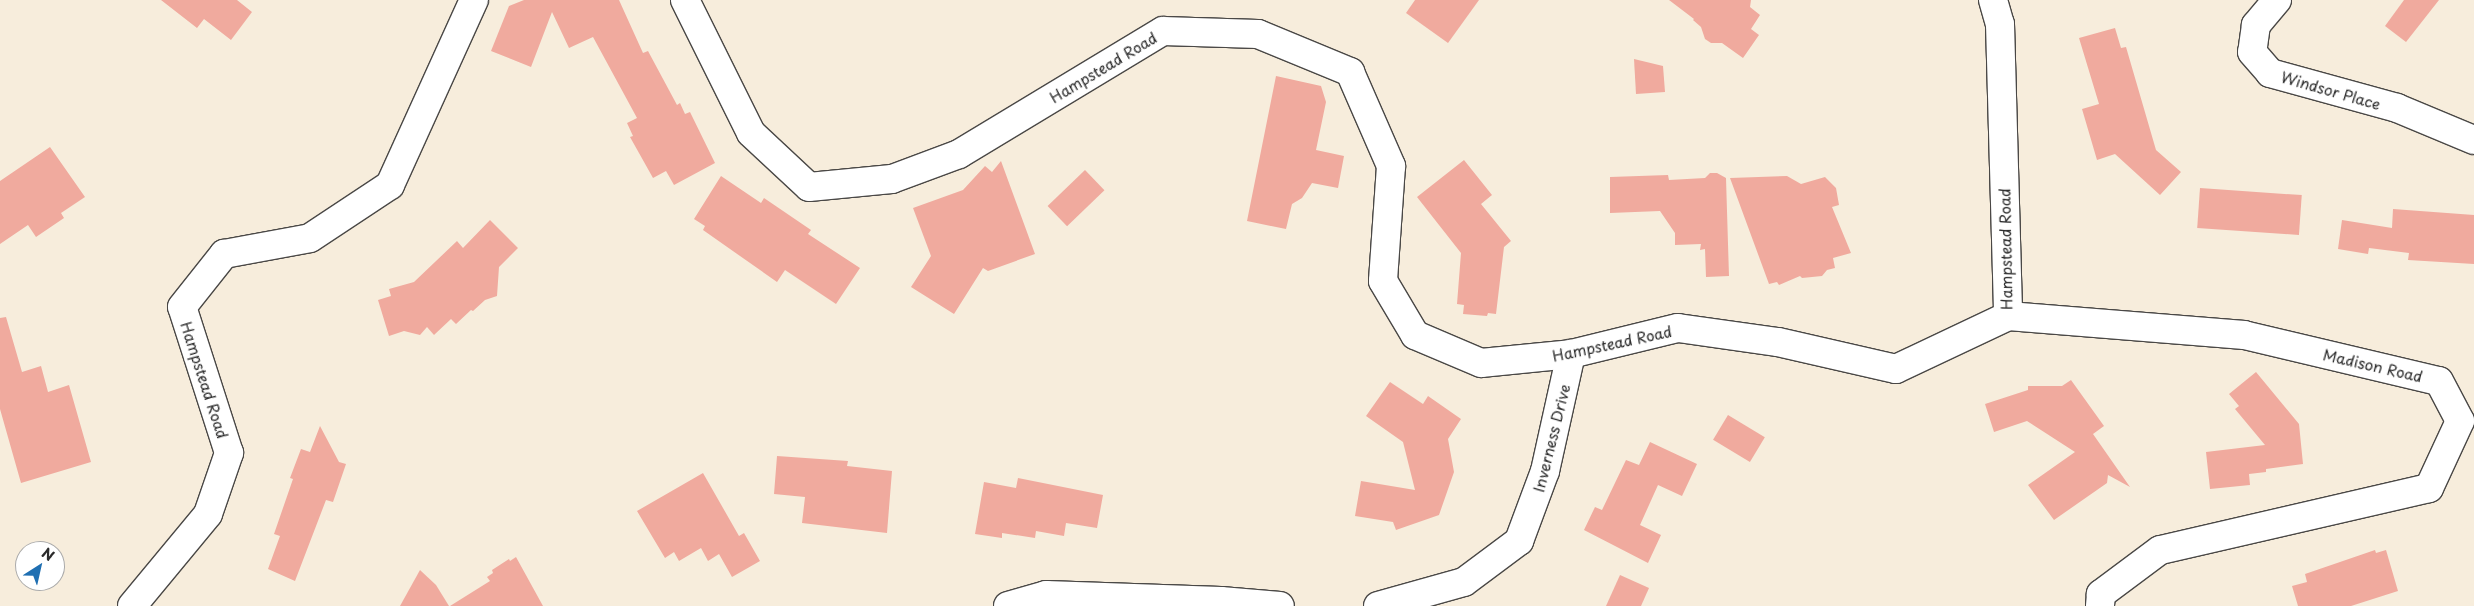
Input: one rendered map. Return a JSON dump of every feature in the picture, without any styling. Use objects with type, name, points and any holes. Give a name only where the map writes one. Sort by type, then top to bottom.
[{"type":"street","name":"Hampstead Road","points":[[132,606],[208,514],[229,453],[182,307],[224,254],[310,238],[390,185],[474,0]]},
{"type":"street","name":"Hampstead Road","points":[[684,0],[751,133],[809,187],[892,179],[959,154],[1163,31],[1258,34],[1350,72],[1391,166],[1383,281],[1415,336],[1481,363],[1571,354],[1678,328],[1778,342],[1896,369],[2008,316],[2000,24],[1993,0]]},
{"type":"street","name":"Windsor Place","points":[[2277,0],[2256,25],[2252,52],[2270,73],[2396,108],[2474,140]]},
{"type":"street","name":"Madison Road","points":[[2008,316],[2253,337],[2440,381],[2460,421],[2429,488],[2160,550],[2101,594],[2100,606]]},
{"type":"street","name":"Inverness Drive","points":[[1378,606],[1464,582],[1519,541],[1545,470],[1571,354]]},
{"type":"street","points":[[1008,606],[1046,596],[1280,606]]},
{"type":"building","points":[[161,0],[237,0],[252,12],[231,40],[204,19],[197,28]]},
{"type":"building","points":[[524,0],[619,0],[643,53],[648,51],[677,105],[680,103],[685,114],[690,112],[715,163],[674,185],[666,171],[653,178],[630,137],[633,136],[627,123],[637,118],[593,37],[569,48],[552,12],[531,67],[491,51],[509,6]]},
{"type":"building","points":[[1415,0],[1479,0],[1448,43],[1406,13]]},
{"type":"building","points":[[1669,0],[1751,0],[1750,7],[1760,15],[1751,29],[1759,35],[1743,58],[1722,43],[1711,43],[1705,39],[1701,27],[1694,19]]},
{"type":"building","points":[[2404,0],[2439,0],[2406,42],[2385,26]]},
{"type":"building","points":[[2115,28],[2121,48],[2126,47],[2156,150],[2181,172],[2160,195],[2115,154],[2097,160],[2082,109],[2099,104],[2079,38]]},
{"type":"building","points":[[1634,59],[1663,66],[1665,92],[1636,94]]},
{"type":"building","points":[[1276,76],[1321,86],[1326,102],[1316,150],[1344,156],[1338,188],[1312,183],[1302,198],[1292,204],[1286,229],[1247,221]]},
{"type":"building","points":[[50,147],[85,197],[61,213],[64,218],[36,237],[28,225],[0,244],[0,181]]},
{"type":"building","points":[[1464,160],[1492,195],[1481,204],[1511,241],[1504,247],[1496,314],[1488,313],[1487,316],[1463,314],[1464,305],[1457,304],[1461,253],[1417,197]]},
{"type":"building","points":[[1001,161],[1035,254],[988,271],[983,268],[954,314],[911,287],[931,256],[913,208],[963,190],[985,166],[992,172]]},
{"type":"building","points":[[1085,170],[1104,190],[1067,226],[1048,206]]},
{"type":"building","points":[[1710,173],[1717,173],[1726,178],[1729,276],[1706,277],[1705,249],[1700,250],[1701,244],[1675,245],[1675,233],[1660,211],[1610,213],[1610,177],[1668,175],[1669,180],[1705,178]]},
{"type":"building","points":[[721,176],[761,203],[764,198],[811,230],[808,234],[860,268],[836,304],[785,270],[777,282],[703,230],[705,226],[694,219]]},
{"type":"building","points":[[1787,176],[1801,184],[1825,177],[1836,188],[1839,205],[1832,207],[1851,253],[1833,258],[1835,268],[1827,270],[1822,276],[1802,278],[1800,276],[1779,285],[1777,282],[1769,284],[1730,178]]},
{"type":"building","points":[[2200,188],[2302,195],[2299,235],[2197,228]]},
{"type":"building","points":[[2393,209],[2474,215],[2474,264],[2408,260],[2409,253],[2369,248],[2368,254],[2338,249],[2342,220],[2392,228]]},
{"type":"building","points":[[490,220],[518,248],[499,267],[497,296],[485,300],[456,324],[451,319],[434,335],[427,327],[420,335],[404,331],[389,336],[378,300],[391,296],[389,289],[414,282],[457,241],[463,248]]},
{"type":"building","points":[[6,317],[22,372],[41,366],[48,392],[69,385],[91,462],[21,483],[0,409],[0,318]]},
{"type":"building","points":[[2256,372],[2299,424],[2303,464],[2266,469],[2266,472],[2249,474],[2250,485],[2210,489],[2206,452],[2265,445],[2235,409],[2239,406],[2229,394]]},
{"type":"building","points":[[2071,380],[2104,426],[2093,434],[2130,487],[2108,475],[2107,483],[2054,520],[2028,485],[2075,452],[2027,421],[1994,432],[1985,404],[2028,390],[2028,386],[2062,386]]},
{"type":"building","points":[[1390,382],[1423,404],[1428,396],[1461,419],[1448,439],[1454,472],[1439,515],[1396,530],[1393,522],[1355,516],[1361,481],[1415,490],[1403,442],[1366,416]]},
{"type":"building","points":[[1728,415],[1765,437],[1750,462],[1713,440]]},
{"type":"building","points":[[320,426],[339,462],[346,464],[333,502],[326,500],[295,581],[268,569],[280,536],[274,534],[293,479],[290,478],[301,449],[310,452]]},
{"type":"building","points":[[1650,442],[1697,464],[1682,496],[1658,485],[1640,525],[1661,535],[1648,563],[1584,530],[1595,507],[1602,510],[1626,460],[1639,465]]},
{"type":"building","points":[[777,456],[848,461],[847,466],[892,471],[887,533],[802,523],[805,497],[774,494]]},
{"type":"building","points":[[703,473],[739,536],[744,533],[760,561],[732,577],[719,554],[708,561],[701,548],[679,561],[674,552],[665,558],[637,511]]},
{"type":"building","points":[[1018,478],[1103,495],[1097,528],[1066,523],[1064,536],[1036,531],[1035,538],[1002,533],[1002,538],[975,534],[984,482],[1016,488]]},
{"type":"building","points":[[2375,550],[2376,553],[2386,550],[2398,591],[2351,606],[2298,606],[2292,586],[2307,582],[2305,574]]},
{"type":"building","points":[[516,557],[543,606],[450,606],[490,581],[487,577],[493,573],[492,570],[509,559],[510,561]]},
{"type":"building","points":[[420,570],[436,585],[449,606],[400,606]]},
{"type":"building","points":[[1620,575],[1649,588],[1641,606],[1606,606]]}]
